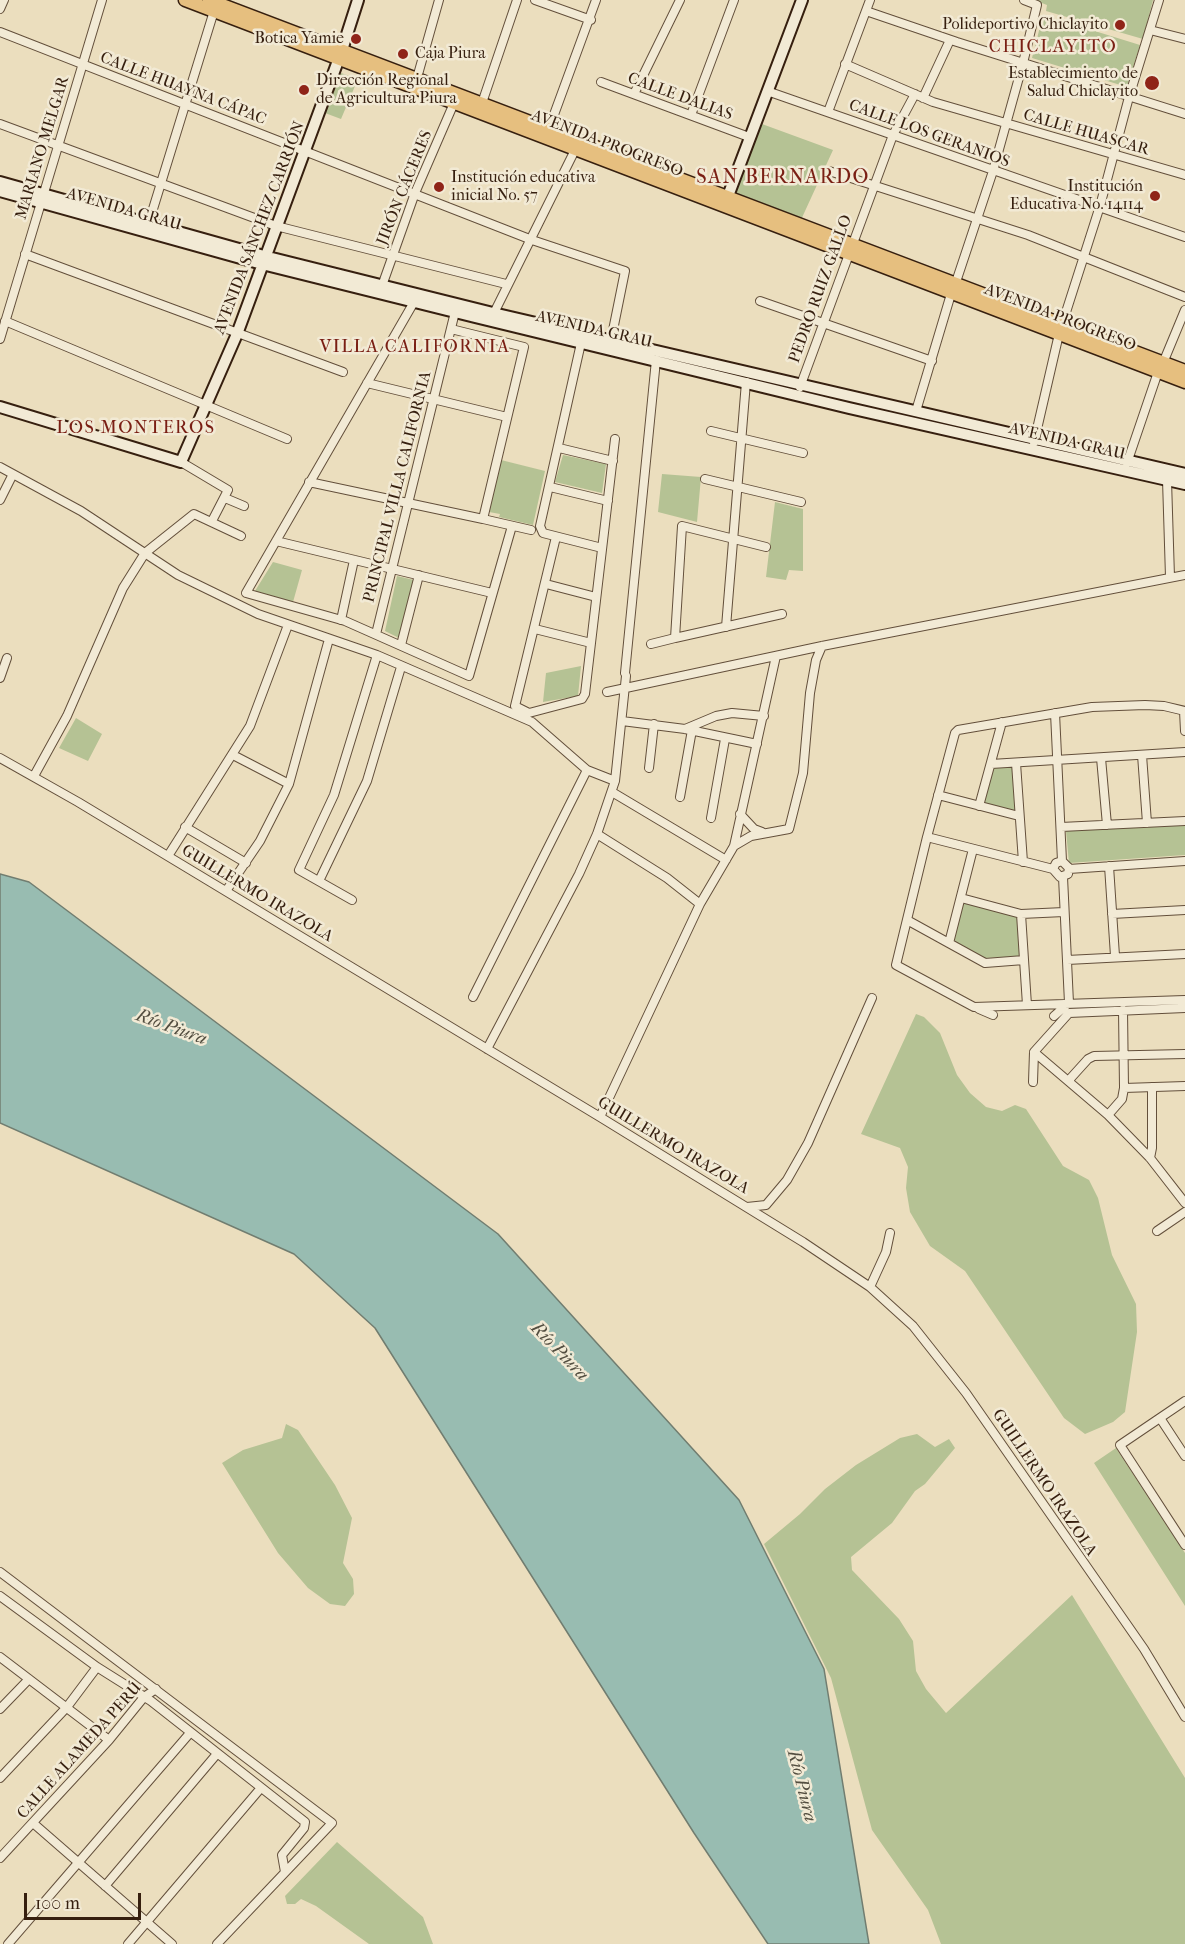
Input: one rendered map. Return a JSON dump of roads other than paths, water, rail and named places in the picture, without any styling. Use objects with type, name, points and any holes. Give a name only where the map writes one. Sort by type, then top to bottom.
[{"type":"main road","name":"AVENIDA PROGRESO","points":[[184,0],[214,4],[340,54],[454,103],[547,133],[1161,367],[1185,371]]},
{"type":"main road","name":"AVENIDA PROGRESO","points":[[340,54],[417,78],[482,103],[547,133],[575,150],[726,202]]},
{"type":"main road","name":"AVENIDA PROGRESO","points":[[1161,367],[1185,382]]},
{"type":"street","points":[[0,9],[4,0]]},
{"type":"street","name":"MARIANO MELGAR","points":[[0,339],[102,0]]},
{"type":"street","name":"AVENIDA SÁNCHEZ CARRIÓN","points":[[181,462],[237,334],[358,0]]},
{"type":"street","points":[[417,78],[440,0]]},
{"type":"street","points":[[482,103],[517,0]]},
{"type":"street","points":[[535,0],[591,20]]},
{"type":"street","points":[[547,133],[591,20],[596,0]]},
{"type":"street","points":[[634,94],[680,0]]},
{"type":"street","points":[[691,115],[734,0]]},
{"type":"street","points":[[726,202],[802,0]]},
{"type":"street","points":[[828,112],[870,0]]},
{"type":"street","points":[[916,411],[1007,124],[1037,5],[1024,0]]},
{"type":"street","points":[[1034,444],[1060,329],[1085,257],[1160,0]]},
{"type":"street","points":[[149,222],[186,105],[214,4]]},
{"type":"street","points":[[866,11],[1185,114]]},
{"type":"street","points":[[1150,30],[1185,39]]},
{"type":"street","name":"CALLE HUAYNA CÁPAC","points":[[0,32],[532,240],[626,271],[610,345]]},
{"type":"street","points":[[923,98],[950,40]]},
{"type":"street","name":"CALLE HUASCAR","points":[[846,64],[923,98],[1185,175]]},
{"type":"street","name":"CALLE DALIAS","points":[[602,82],[749,137]]},
{"type":"street","name":"CALLE LOS GERANIOS","points":[[767,90],[1185,237]]},
{"type":"street","name":"PEDRO RUIZ GALLO","points":[[799,390],[893,135],[915,94]]},
{"type":"street","name":"JIRÓN CÁCERES","points":[[383,284],[415,194],[454,103]]},
{"type":"street","points":[[0,124],[276,226],[506,284]]},
{"type":"street","points":[[492,317],[506,284],[532,240],[575,150]]},
{"type":"street","points":[[829,171],[1085,257],[1185,297]]},
{"type":"street","name":"AVENIDA GRAU","points":[[0,182],[42,198],[414,302],[455,312],[492,317],[1126,465],[1185,474]]},
{"type":"street","name":"AVENIDA GRAU","points":[[0,191],[149,222],[263,260],[383,284],[582,343],[610,345],[656,360],[746,382],[916,411],[1034,444]]},
{"type":"street","points":[[25,254],[343,372]]},
{"type":"street","points":[[760,301],[932,361]]},
{"type":"street","points":[[414,302],[246,593],[341,620],[469,676],[512,526]]},
{"type":"street","points":[[1126,465],[1161,367],[1185,310]]},
{"type":"street","name":"PRINCIPAL VILLA CALIFORNIA","points":[[376,634],[455,312]]},
{"type":"street","points":[[5,321],[287,439]]},
{"type":"street","points":[[451,329],[524,347],[483,519]]},
{"type":"street","points":[[582,343],[540,526],[543,533],[602,548]]},
{"type":"street","points":[[487,1049],[579,874],[597,834],[615,781],[626,688],[656,360]]},
{"type":"street","points":[[726,627],[746,382]]},
{"type":"street","points":[[368,383],[507,417]]},
{"type":"street","points":[[0,407],[181,462],[244,506]]},
{"type":"street","points":[[711,431],[803,453]]},
{"type":"street","points":[[556,537],[515,706],[529,712],[584,697],[615,439]]},
{"type":"street","points":[[559,448],[613,461]]},
{"type":"street","name":"AVENIDA GRAU","points":[[1126,465],[1185,484]]},
{"type":"street","points":[[0,467],[81,512],[178,575],[258,614],[376,655],[532,723],[587,770],[615,781]]},
{"type":"street","points":[[0,500],[13,474]]},
{"type":"street","points":[[705,480],[801,502]]},
{"type":"street","points":[[1167,480],[1170,577]]},
{"type":"street","points":[[309,482],[531,530]]},
{"type":"street","points":[[550,487],[608,501]]},
{"type":"street","points":[[213,521],[227,494]]},
{"type":"street","points":[[34,776],[67,716],[123,588],[145,553],[194,514],[241,536]]},
{"type":"street","points":[[675,638],[682,525],[766,547]]},
{"type":"street","points":[[276,541],[492,593]]},
{"type":"street","points":[[341,620],[354,560]]},
{"type":"street","points":[[401,645],[419,575]]},
{"type":"street","points":[[607,692],[822,646],[1049,604],[1185,575]]},
{"type":"street","points":[[546,584],[596,597]]},
{"type":"street","points":[[651,644],[782,614]]},
{"type":"street","points":[[168,856],[250,726],[288,625]]},
{"type":"street","points":[[535,629],[591,643]]},
{"type":"street","points":[[226,891],[246,863],[289,784],[329,639]]},
{"type":"street","points":[[734,846],[764,833],[784,832],[789,829],[803,773],[813,674],[822,646]]},
{"type":"street","points":[[352,900],[299,870],[334,795],[376,655]]},
{"type":"street","points":[[600,1117],[700,904],[734,846],[776,656]]},
{"type":"street","points":[[0,678],[7,658]]},
{"type":"street","points":[[319,881],[367,781],[401,667]]},
{"type":"street","points":[[993,1015],[896,965],[955,733],[958,730],[1092,707],[1137,705],[1164,706],[1184,711],[1185,731]]},
{"type":"street","points":[[688,730],[716,716],[732,713],[764,716]]},
{"type":"street","points":[[1054,713],[1062,861],[1069,869]]},
{"type":"street","points":[[622,721],[654,724],[757,744]]},
{"type":"street","points":[[980,806],[1002,722]]},
{"type":"street","points":[[649,768],[654,724]]},
{"type":"street","points":[[680,797],[688,730]]},
{"type":"street","points":[[711,818],[725,739]]},
{"type":"street","points":[[990,764],[1185,753]]},
{"type":"street","points":[[233,755],[289,784]]},
{"type":"street","points":[[1142,755],[1147,823]]},
{"type":"street","name":"GUILLERMO IRAZOLA","points":[[0,758],[168,856],[600,1117],[870,1287],[913,1326],[966,1393],[1144,1650],[1185,1717]]},
{"type":"street","points":[[1101,758],[1107,825]]},
{"type":"street","points":[[1016,763],[1023,862]]},
{"type":"street","points":[[473,997],[587,770]]},
{"type":"street","points":[[612,792],[726,860]]},
{"type":"street","points":[[938,795],[1019,816]]},
{"type":"street","points":[[740,814],[754,829],[764,833]]},
{"type":"street","points":[[1061,827],[1185,821]]},
{"type":"street","points":[[185,827],[246,863]]},
{"type":"street","points":[[597,834],[667,878],[700,904]]},
{"type":"street","points":[[927,837],[1053,869],[1057,876],[1062,878]]},
{"type":"street","points":[[949,943],[973,849]]},
{"type":"street","points":[[1053,869],[1056,863],[1062,861]]},
{"type":"street","points":[[1069,869],[1185,861]]},
{"type":"street","points":[[1109,866],[1115,956]]},
{"type":"street","points":[[1062,878],[1068,874],[1069,869]]},
{"type":"street","points":[[1062,878],[1069,1003]]},
{"type":"street","points":[[961,898],[1020,914],[1064,912]]},
{"type":"street","points":[[1112,914],[1185,910]]},
{"type":"street","points":[[1020,914],[1027,1005]]},
{"type":"street","points":[[907,920],[985,963],[1024,960]]},
{"type":"street","points":[[1067,960],[1185,954]]},
{"type":"street","points":[[747,1208],[766,1205],[787,1180],[808,1143],[872,998]]},
{"type":"street","points":[[974,1007],[1185,1000]]},
{"type":"street","points":[[1054,1016],[1069,1003]]},
{"type":"street","points":[[1034,1082],[1035,1052],[1069,1013],[1185,1008]]},
{"type":"street","points":[[1108,1115],[1122,1099],[1124,1088],[1123,1010]]},
{"type":"street","points":[[1035,1052],[1108,1115],[1150,1158],[1185,1203]]},
{"type":"street","points":[[1069,1080],[1088,1059],[1123,1055],[1185,1054]]},
{"type":"street","points":[[1124,1088],[1185,1086]]},
{"type":"street","points":[[1150,1158],[1152,1087]]},
{"type":"street","points":[[1157,1231],[1185,1212]]},
{"type":"street","points":[[870,1287],[886,1252],[890,1233]]},
{"type":"street","points":[[1185,1401],[1120,1445],[1185,1545]]},
{"type":"street","points":[[1160,1418],[1185,1456]]},
{"type":"street","points":[[0,1572],[332,1823],[217,1944]]},
{"type":"street","points":[[0,1596],[97,1667],[144,1697],[305,1822],[304,1828],[282,1855],[285,1872]]},
{"type":"street","points":[[0,1657],[109,1740]]},
{"type":"street","points":[[0,1778],[67,1707],[97,1667]]},
{"type":"street","points":[[0,1709],[29,1678]]},
{"type":"street","name":"CALLE ALAMEDA PERÚ","points":[[0,1858],[109,1740],[144,1697],[156,1689]]},
{"type":"street","points":[[8,1944],[190,1733]]},
{"type":"street","points":[[105,1886],[216,1755]]},
{"type":"street","points":[[128,1944],[260,1789]]},
{"type":"street","points":[[33,1823],[172,1944]]},
{"type":"water","name":"Río Piura","points":[[0,874],[29,882],[498,1234],[739,1500],[824,1669],[869,1944],[768,1944],[694,1833],[375,1328],[294,1254],[0,1123]]},
{"type":"place","name":"Polideportivo Chiclayito","points":[[1120,25]]},
{"type":"place","name":"Botica Yamie","points":[[356,39]]},
{"type":"place","name":"Caja Piura","points":[[403,54]]},
{"type":"place","name":"Establecimiento de Salud Chiclayito","points":[[1152,83]]},
{"type":"place","name":"Dirección Regional de Agricultura Piura","points":[[304,90]]},
{"type":"place","name":"Institución educativa inicial No. 57","points":[[439,187]]},
{"type":"place","name":"Institución Educativa No. 14114","points":[[1155,196]]},
{"type":"district","name":"CHICLAYITO","points":[[1053,48]]},
{"type":"district","name":"SAN BERNARDO","points":[[783,178]]},
{"type":"district","name":"VILLA CALIFORNIA","points":[[415,348]]},
{"type":"district","name":"LOS MONTEROS","points":[[136,429]]}]
